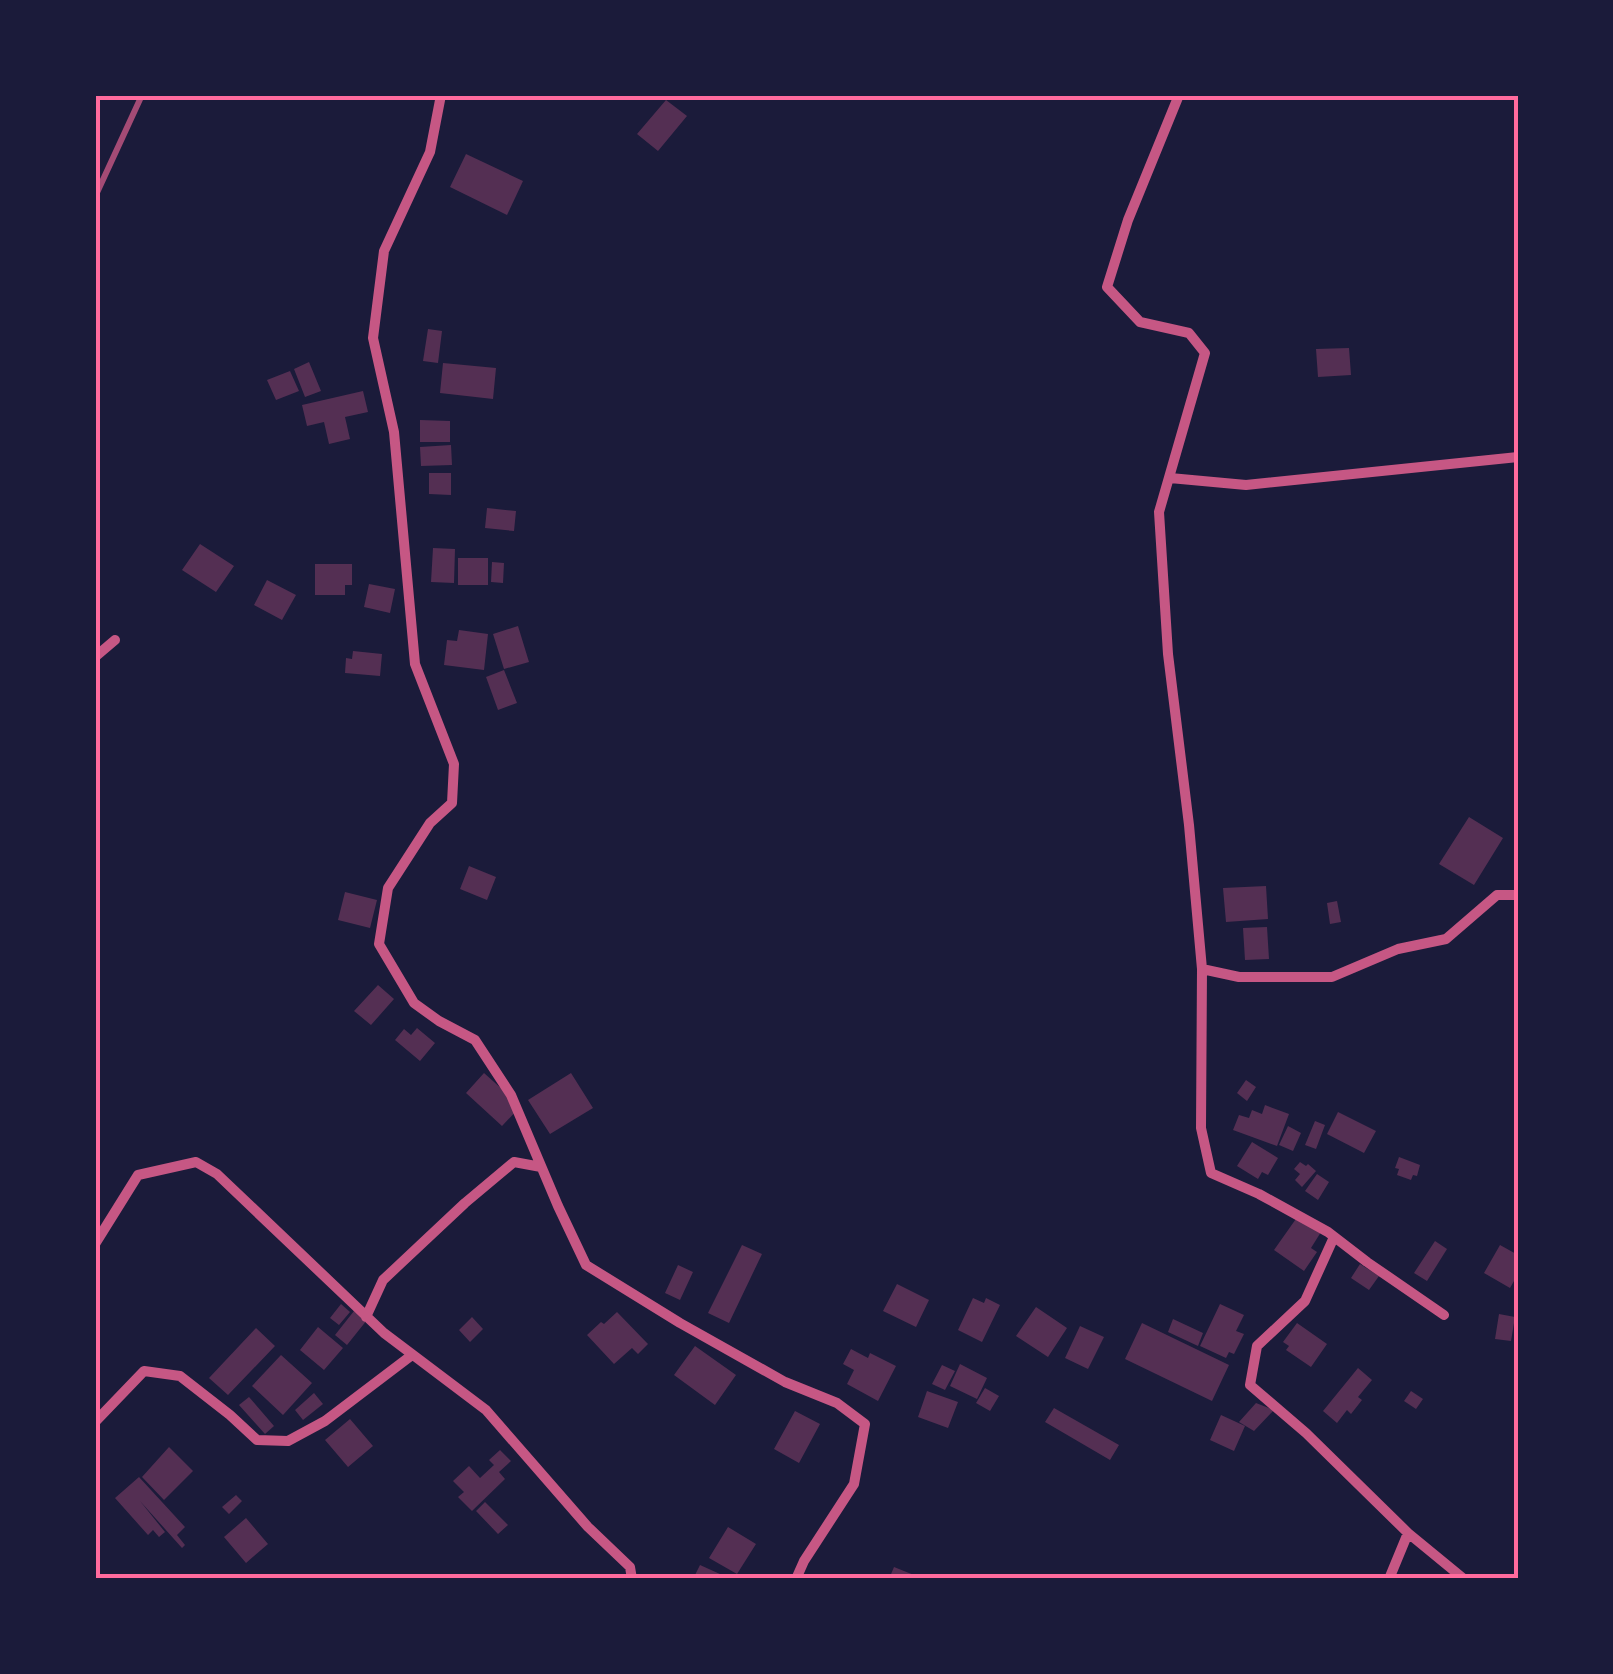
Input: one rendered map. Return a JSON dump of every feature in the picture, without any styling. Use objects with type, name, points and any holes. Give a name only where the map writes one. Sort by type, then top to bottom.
[{"type":"street","points":[[441,95],[430,152],[384,250],[373,338],[394,432],[415,664],[454,764],[452,804],[430,822],[388,888],[378,944],[414,1004],[475,1040],[511,1095],[586,1265],[785,1382],[836,1403],[864,1424],[854,1484],[796,1579]]},
{"type":"street","points":[[1179,95],[1128,220],[1107,287],[1140,322],[1190,333],[1206,352],[1159,512],[1168,654],[1202,969],[1201,1128],[1212,1174],[1260,1194],[1334,1236],[1444,1315]]},
{"type":"street","points":[[1170,478],[1246,486],[1518,457]]},
{"type":"street","points":[[95,657],[115,640]]},
{"type":"street","points":[[1202,969],[1239,977],[1332,977],[1398,948],[1446,939],[1497,896],[1518,895]]},
{"type":"street","points":[[95,1244],[138,1175],[196,1162],[217,1174],[366,1316],[486,1410],[588,1528],[630,1567],[632,1579]]},
{"type":"street","points":[[366,1316],[383,1280],[465,1203],[514,1162],[541,1166]]},
{"type":"street","points":[[1334,1236],[1305,1301],[1257,1346],[1250,1385],[1306,1433],[1408,1533],[1464,1579]]},
{"type":"street","points":[[95,1422],[144,1372],[180,1376],[257,1440],[288,1441],[325,1421],[412,1355]]},
{"type":"street","points":[[1389,1579],[1408,1533]]},
{"type":"building","points":[[666,100],[687,116],[658,151],[637,134]]},
{"type":"building","points":[[466,154],[523,181],[507,215],[450,187]]},
{"type":"building","points":[[428,329],[442,331],[438,363],[423,361]]},
{"type":"building","points":[[1349,348],[1351,375],[1318,377],[1316,349]]},
{"type":"building","points":[[309,362],[321,391],[305,397],[294,369]]},
{"type":"building","points":[[443,363],[496,368],[493,399],[440,393]]},
{"type":"building","points":[[290,371],[299,391],[276,400],[267,380]]},
{"type":"building","points":[[363,391],[368,412],[345,417],[350,439],[329,444],[324,422],[307,426],[302,405]]},
{"type":"building","points":[[420,420],[450,421],[450,442],[420,442]]},
{"type":"building","points":[[451,445],[452,465],[421,466],[420,447]]},
{"type":"building","points":[[429,473],[451,473],[451,495],[429,494]]},
{"type":"building","points":[[487,508],[516,511],[514,531],[485,528]]},
{"type":"building","points":[[200,544],[234,566],[216,592],[182,570]]},
{"type":"building","points":[[433,548],[455,549],[454,583],[431,582]]},
{"type":"building","points":[[458,558],[488,558],[488,585],[458,585]]},
{"type":"building","points":[[492,562],[504,563],[503,583],[491,582]]},
{"type":"building","points":[[315,564],[352,564],[352,585],[345,585],[345,595],[315,595]]},
{"type":"building","points":[[267,580],[296,595],[282,620],[254,605]]},
{"type":"building","points":[[369,584],[395,589],[390,613],[364,607]]},
{"type":"building","points":[[518,626],[529,662],[504,669],[493,634]]},
{"type":"building","points":[[459,630],[488,634],[484,670],[444,665],[447,640],[457,641]]},
{"type":"building","points":[[353,651],[382,654],[380,676],[345,673],[346,658],[352,659]]},
{"type":"building","points":[[504,670],[517,703],[498,710],[486,677]]},
{"type":"building","points":[[1469,817],[1503,838],[1474,885],[1439,864]]},
{"type":"building","points":[[469,866],[496,877],[487,900],[460,889]]},
{"type":"building","points":[[1266,886],[1268,919],[1226,922],[1223,888]]},
{"type":"building","points":[[345,892],[377,900],[370,928],[338,920]]},
{"type":"building","points":[[1337,901],[1341,922],[1330,924],[1327,903]]},
{"type":"building","points":[[1267,927],[1269,959],[1245,960],[1243,928]]},
{"type":"building","points":[[378,985],[394,999],[371,1025],[354,1011]]},
{"type":"building","points":[[417,1028],[435,1043],[420,1061],[395,1040],[404,1029],[411,1035]]},
{"type":"building","points":[[484,1073],[521,1106],[502,1126],[466,1093]]},
{"type":"building","points":[[571,1073],[593,1108],[550,1134],[528,1100]]},
{"type":"building","points":[[1246,1080],[1256,1087],[1247,1101],[1237,1093]]},
{"type":"building","points":[[1265,1105],[1289,1114],[1277,1146],[1233,1130],[1239,1115],[1249,1118],[1252,1110],[1262,1114]]},
{"type":"building","points":[[1338,1112],[1376,1131],[1364,1153],[1327,1134]]},
{"type":"building","points":[[1315,1121],[1325,1125],[1316,1149],[1305,1145]]},
{"type":"building","points":[[1288,1126],[1301,1133],[1293,1151],[1279,1145]]},
{"type":"building","points":[[1252,1142],[1278,1158],[1268,1175],[1262,1172],[1258,1179],[1237,1166]]},
{"type":"building","points":[[1399,1157],[1420,1165],[1417,1176],[1413,1175],[1411,1180],[1397,1175]]},
{"type":"building","points":[[1300,1162],[1316,1171],[1302,1187],[1295,1180],[1300,1174],[1294,1169]]},
{"type":"building","points":[[1317,1174],[1329,1182],[1318,1200],[1305,1191]]},
{"type":"building","points":[[1298,1216],[1321,1232],[1311,1248],[1317,1252],[1304,1271],[1274,1250]]},
{"type":"building","points":[[1435,1241],[1447,1249],[1427,1281],[1414,1273]]},
{"type":"building","points":[[742,1245],[762,1254],[729,1323],[708,1313]]},
{"type":"building","points":[[1500,1245],[1518,1255],[1518,1274],[1510,1288],[1484,1273]]},
{"type":"building","points":[[1360,1264],[1379,1276],[1369,1290],[1351,1278]]},
{"type":"building","points":[[678,1265],[693,1272],[680,1300],[665,1293]]},
{"type":"building","points":[[897,1284],[929,1300],[916,1327],[883,1311]]},
{"type":"building","points":[[973,1298],[984,1303],[986,1298],[1000,1305],[982,1342],[958,1330]]},
{"type":"building","points":[[341,1304],[350,1312],[339,1325],[330,1318]]},
{"type":"building","points":[[1220,1304],[1244,1315],[1236,1331],[1244,1334],[1234,1354],[1229,1352],[1226,1358],[1200,1346]]},
{"type":"building","points":[[1036,1307],[1067,1328],[1048,1357],[1016,1336]]},
{"type":"building","points":[[354,1311],[367,1320],[347,1345],[335,1335]]},
{"type":"building","points":[[617,1312],[648,1344],[638,1354],[632,1348],[614,1364],[587,1335]]},
{"type":"building","points":[[1499,1314],[1515,1317],[1511,1341],[1495,1339]]},
{"type":"building","points":[[472,1317],[483,1329],[470,1342],[459,1330]]},
{"type":"building","points":[[1173,1319],[1203,1333],[1198,1346],[1168,1332]]},
{"type":"building","points":[[1142,1323],[1229,1365],[1212,1401],[1125,1359]]},
{"type":"building","points":[[1297,1323],[1327,1344],[1311,1367],[1286,1350],[1289,1346],[1283,1342]]},
{"type":"building","points":[[1080,1326],[1104,1337],[1088,1369],[1065,1358]]},
{"type":"building","points":[[318,1327],[343,1348],[324,1370],[300,1350]]},
{"type":"building","points":[[256,1328],[275,1346],[228,1395],[209,1378]]},
{"type":"building","points":[[695,1346],[736,1375],[715,1405],[674,1375]]},
{"type":"building","points":[[851,1349],[896,1366],[878,1401],[847,1384],[854,1370],[843,1364]]},
{"type":"building","points":[[281,1355],[312,1383],[283,1415],[252,1386]]},
{"type":"building","points":[[960,1364],[987,1378],[977,1399],[950,1386]]},
{"type":"building","points":[[942,1365],[955,1371],[945,1390],[932,1384]]},
{"type":"building","points":[[1358,1368],[1372,1380],[1351,1414],[1347,1410],[1337,1423],[1323,1411]]},
{"type":"building","points":[[985,1388],[999,1396],[990,1411],[976,1403]]},
{"type":"building","points":[[927,1391],[958,1402],[948,1428],[918,1417]]},
{"type":"building","points":[[1411,1391],[1423,1399],[1416,1409],[1404,1401]]},
{"type":"building","points":[[314,1393],[323,1404],[303,1420],[295,1410]]},
{"type":"building","points":[[249,1397],[274,1426],[265,1434],[239,1405]]},
{"type":"building","points":[[1256,1403],[1274,1410],[1254,1431],[1239,1422]]},
{"type":"building","points":[[1054,1408],[1119,1445],[1110,1460],[1045,1422]]},
{"type":"building","points":[[795,1411],[820,1424],[799,1463],[774,1449]]},
{"type":"building","points":[[1221,1415],[1245,1426],[1234,1451],[1210,1440]]},
{"type":"building","points":[[350,1419],[373,1446],[348,1467],[325,1440]]},
{"type":"building","points":[[169,1447],[193,1471],[164,1500],[142,1477]]},
{"type":"building","points":[[500,1450],[511,1461],[499,1472],[505,1479],[472,1511],[458,1497],[464,1492],[453,1481],[469,1466],[480,1478],[494,1465],[489,1460]]},
{"type":"building","points":[[139,1477],[185,1527],[177,1535],[185,1545],[182,1548],[140,1501],[165,1532],[159,1537],[153,1530],[148,1535],[115,1498]]},
{"type":"building","points":[[236,1495],[242,1501],[229,1514],[222,1507]]},
{"type":"building","points":[[485,1502],[508,1525],[498,1534],[476,1511]]},
{"type":"building","points":[[246,1518],[268,1544],[246,1563],[224,1537]]},
{"type":"building","points":[[728,1527],[756,1544],[737,1574],[709,1558]]},
{"type":"building","points":[[700,1565],[731,1579],[693,1579]]},
{"type":"building","points":[[894,1567],[914,1575],[912,1579],[889,1579]]},
{"type":"railway","points":[[95,197],[142,95]]}]
